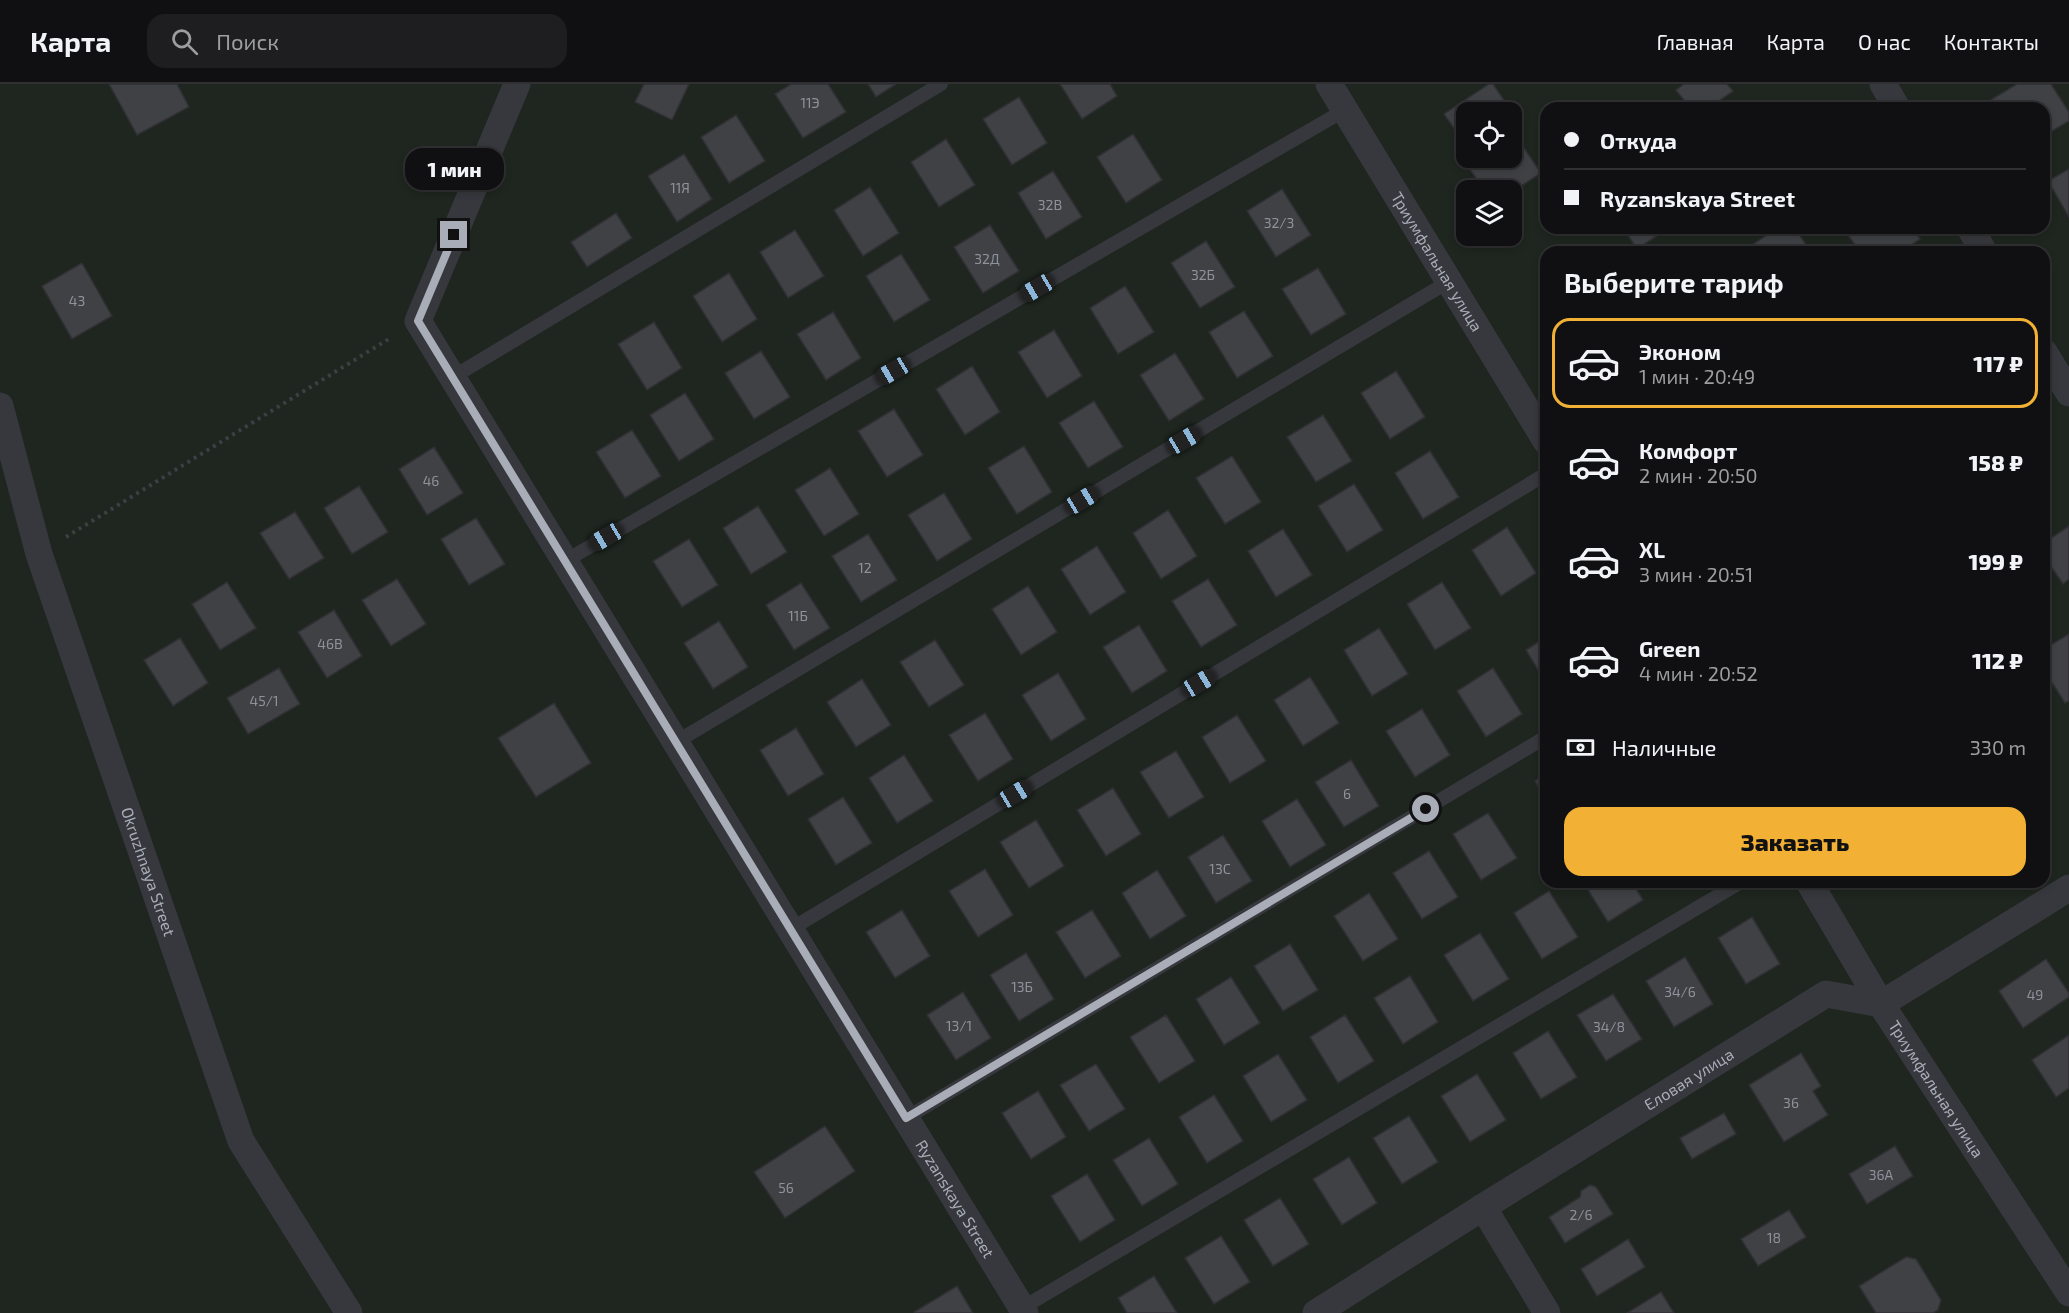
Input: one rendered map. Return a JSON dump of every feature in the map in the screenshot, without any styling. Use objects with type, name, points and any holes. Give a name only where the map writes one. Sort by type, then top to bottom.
[{"type":"street","points":[[418,321],[517,84]]},
{"type":"street","name":"Триумфальная улица","points":[[1329,84],[1540,431]]},
{"type":"street","points":[[1883,84],[1894,102]]},
{"type":"street","name":"Ryzanskaya Street","points":[[418,321],[1024,1310]]},
{"type":"street","points":[[2050,362],[2069,393]]},
{"type":"street","name":"Okruzhnaya Street","points":[[0,406],[39,554],[241,1141],[349,1313]]},
{"type":"street","name":"Триумфальная улица","points":[[1813,888],[1881,1004],[2069,1293]]},
{"type":"street","points":[[1881,1004],[2069,888]]},
{"type":"street","name":"Еловая улица","points":[[1316,1313],[1826,994],[1881,1004]]},
{"type":"street","points":[[1483,1207],[1547,1313]]},
{"type":"lane","points":[[453,377],[941,84]]},
{"type":"lane","points":[[565,561],[1345,110]]},
{"type":"lane","points":[[676,742],[1448,282]]},
{"type":"lane","points":[[791,929],[1540,478]]},
{"type":"lane","points":[[906,1118],[1540,741]]},
{"type":"lane","points":[[1024,1310],[1731,888]]},
{"type":"path","points":[[39,554],[418,321]]},
{"type":"shaded area","points":[[0,84],[2069,84],[2069,1313],[0,1313]]},
{"type":"building","points":[[109,84],[177,84],[189,107],[137,135]]},
{"type":"building","points":[[644,84],[689,84],[672,120],[635,102]]},
{"type":"building","points":[[791,84],[828,84],[846,112],[803,138],[775,94]]},
{"type":"building","points":[[868,84],[896,84],[876,97]]},
{"type":"building","points":[[1060,84],[1110,84],[1117,96],[1082,119]]},
{"type":"building","points":[[1489,84],[1493,84],[1505,102],[1462,102]]},
{"type":"building","points":[[1684,84],[1727,84],[1733,91],[1717,102],[1685,102],[1676,90]]},
{"type":"building","points":[[2017,84],[2051,84],[2069,112],[2069,121],[2050,132],[2050,102],[1989,101]]},
{"type":"building","points":[[1019,97],[1047,143],[1012,165],[983,119]]},
{"type":"building","points":[[1456,106],[1456,131],[1444,114]]},
{"type":"building","points":[[736,115],[765,161],[729,183],[701,137]]},
{"type":"building","points":[[1133,134],[1162,180],[1126,203],[1097,157]]},
{"type":"building","points":[[946,139],[975,185],[939,207],[911,162]]},
{"type":"building","points":[[1522,145],[1540,172],[1522,185],[1522,180],[1477,180],[1469,168],[1522,168]]},
{"type":"building","points":[[684,154],[712,199],[677,222],[648,176]]},
{"type":"building","points":[[2069,169],[2069,217],[2050,184],[2050,180]]},
{"type":"building","points":[[1053,171],[1082,217],[1046,239],[1018,193]]},
{"type":"building","points":[[870,187],[899,233],[863,256],[834,210]]},
{"type":"building","points":[[1282,189],[1311,235],[1276,257],[1247,211]]},
{"type":"building","points":[[616,213],[632,238],[587,267],[571,242]]},
{"type":"building","points":[[990,225],[1019,271],[983,293],[954,247]]},
{"type":"building","points":[[795,230],[824,276],[788,298],[760,252]]},
{"type":"building","points":[[1627,234],[1660,234],[1642,246],[1635,246]]},
{"type":"building","points":[[1768,234],[1799,234],[1807,246],[1751,246]]},
{"type":"building","points":[[1917,234],[1920,239],[1910,246],[1856,246],[1848,235]]},
{"type":"building","points":[[1206,241],[1235,287],[1200,308],[1171,263]]},
{"type":"building","points":[[901,254],[930,300],[894,322],[866,276]]},
{"type":"building","points":[[82,263],[112,316],[72,339],[42,286]]},
{"type":"building","points":[[1318,268],[1346,314],[1311,335],[1282,289]]},
{"type":"building","points":[[729,273],[757,319],[722,342],[693,296]]},
{"type":"building","points":[[1125,286],[1154,332],[1118,354],[1090,308]]},
{"type":"building","points":[[1244,311],[1273,356],[1237,378],[1209,332]]},
{"type":"building","points":[[833,312],[861,358],[826,380],[797,334]]},
{"type":"building","points":[[654,322],[682,368],[647,390],[618,344]]},
{"type":"building","points":[[1054,330],[1082,376],[1047,398],[1018,352]]},
{"type":"building","points":[[761,351],[790,397],[754,419],[725,373]]},
{"type":"building","points":[[1175,353],[1204,399],[1169,421],[1140,375]]},
{"type":"building","points":[[972,366],[1000,412],[965,435],[936,389]]},
{"type":"building","points":[[1396,371],[1425,417],[1390,439],[1361,393]]},
{"type":"building","points":[[685,393],[714,439],[679,461],[650,415]]},
{"type":"building","points":[[1094,401],[1123,447],[1088,468],[1059,423]]},
{"type":"building","points":[[894,409],[923,455],[887,477],[858,431]]},
{"type":"building","points":[[1323,415],[1352,461],[1316,482],[1287,437]]},
{"type":"building","points":[[632,430],[661,476],[625,498],[596,452]]},
{"type":"building","points":[[1024,446],[1052,492],[1017,514],[988,468]]},
{"type":"building","points":[[434,447],[463,493],[427,515],[399,469]]},
{"type":"building","points":[[1430,451],[1459,497],[1423,519],[1395,473]]},
{"type":"building","points":[[1232,456],[1261,502],[1225,524],[1196,478]]},
{"type":"building","points":[[830,468],[859,514],[824,536],[795,490]]},
{"type":"building","points":[[1354,484],[1383,530],[1347,552],[1318,506]]},
{"type":"building","points":[[359,486],[388,532],[352,554],[324,508]]},
{"type":"building","points":[[944,493],[972,539],[937,561],[908,515]]},
{"type":"building","points":[[758,506],[787,552],[751,574],[723,528]]},
{"type":"building","points":[[1168,510],[1197,556],[1161,579],[1133,533]]},
{"type":"building","points":[[295,512],[324,558],[289,579],[260,533]]},
{"type":"building","points":[[476,518],[505,564],[469,585],[441,539]]},
{"type":"building","points":[[2069,526],[2069,579],[2063,584],[2050,565],[2050,539]]},
{"type":"building","points":[[1507,527],[1536,573],[1501,596],[1472,550]]},
{"type":"building","points":[[1283,529],[1312,575],[1276,597],[1248,551]]},
{"type":"building","points":[[868,534],[897,580],[861,602],[832,556]]},
{"type":"building","points":[[689,539],[718,585],[682,607],[653,561]]},
{"type":"building","points":[[1097,546],[1126,592],[1090,615],[1061,569]]},
{"type":"building","points":[[397,579],[426,624],[391,646],[362,600]]},
{"type":"building","points":[[1208,579],[1237,625],[1201,647],[1172,601]]},
{"type":"building","points":[[227,582],[256,628],[220,650],[192,604]]},
{"type":"building","points":[[1442,582],[1471,628],[1435,650],[1407,604]]},
{"type":"building","points":[[801,583],[830,628],[794,650],[766,605]]},
{"type":"building","points":[[1028,586],[1057,632],[1021,655],[992,609]]},
{"type":"building","points":[[334,610],[362,656],[327,678],[298,632]]},
{"type":"building","points":[[719,621],[748,667],[713,689],[684,643]]},
{"type":"building","points":[[1139,625],[1167,671],[1132,693],[1103,647]]},
{"type":"building","points":[[1379,628],[1408,674],[1372,696],[1344,650]]},
{"type":"building","points":[[2069,634],[2069,701],[2065,703],[2050,679],[2050,645]]},
{"type":"building","points":[[180,638],[208,683],[173,706],[144,660]]},
{"type":"building","points":[[935,640],[964,685],[929,707],[900,662]]},
{"type":"building","points":[[1540,641],[1540,673],[1526,650]]},
{"type":"building","points":[[279,668],[300,704],[248,734],[227,698]]},
{"type":"building","points":[[1493,668],[1522,714],[1486,737],[1457,691]]},
{"type":"building","points":[[1058,673],[1086,719],[1051,741],[1022,695]]},
{"type":"building","points":[[1310,677],[1339,723],[1303,746],[1274,700]]},
{"type":"building","points":[[862,679],[891,725],[856,747],[827,702]]},
{"type":"building","points":[[554,703],[591,763],[536,797],[498,738]]},
{"type":"building","points":[[1422,709],[1450,755],[1415,777],[1386,731]]},
{"type":"building","points":[[985,713],[1013,759],[978,781],[949,735]]},
{"type":"building","points":[[1237,715],[1266,761],[1230,783],[1202,737]]},
{"type":"building","points":[[796,728],[824,774],[788,796],[760,750]]},
{"type":"building","points":[[1176,751],[1204,797],[1169,818],[1140,772]]},
{"type":"building","points":[[904,755],[933,801],[897,823],[869,778]]},
{"type":"building","points":[[1351,760],[1379,806],[1344,827],[1315,782]]},
{"type":"building","points":[[1540,778],[1540,789],[1535,781]]},
{"type":"building","points":[[1113,788],[1141,834],[1106,856],[1077,810]]},
{"type":"building","points":[[843,797],[872,843],[836,865],[808,819]]},
{"type":"building","points":[[1297,799],[1326,845],[1290,867],[1262,821]]},
{"type":"building","points":[[1488,813],[1517,858],[1481,880],[1453,834]]},
{"type":"building","points":[[1036,820],[1064,866],[1029,888],[1000,842]]},
{"type":"building","points":[[1223,835],[1252,881],[1216,903],[1188,857]]},
{"type":"building","points":[[1429,851],[1458,897],[1422,919],[1393,873]]},
{"type":"building","points":[[985,869],[1013,915],[978,937],[949,891]]},
{"type":"building","points":[[1157,870],[1186,916],[1150,939],[1122,893]]},
{"type":"building","points":[[1587,888],[1636,888],[1643,900],[1608,922]]},
{"type":"building","points":[[1549,891],[1578,937],[1542,959],[1514,913]]},
{"type":"building","points":[[1369,893],[1398,939],[1363,961],[1334,916]]},
{"type":"building","points":[[902,910],[930,956],[895,978],[866,932]]},
{"type":"building","points":[[1092,910],[1121,956],[1085,978],[1056,932]]},
{"type":"building","points":[[1752,917],[1780,964],[1746,984],[1718,938]]},
{"type":"building","points":[[1480,933],[1509,979],[1473,1001],[1444,955]]},
{"type":"building","points":[[1290,944],[1318,990],[1283,1011],[1254,966]]},
{"type":"building","points":[[1026,953],[1054,999],[1019,1021],[990,975]]},
{"type":"building","points":[[1685,957],[1713,1004],[1674,1027],[1646,981]]},
{"type":"building","points":[[2046,959],[2069,993],[2069,997],[2023,1028],[1999,991]]},
{"type":"building","points":[[1410,976],[1438,1022],[1403,1044],[1374,998]]},
{"type":"building","points":[[1231,977],[1260,1023],[1224,1045],[1196,999]]},
{"type":"building","points":[[963,992],[991,1038],[956,1060],[927,1015]]},
{"type":"building","points":[[1613,994],[1642,1039],[1606,1061],[1577,1015]]},
{"type":"building","points":[[1166,1015],[1195,1061],[1159,1083],[1130,1037]]},
{"type":"building","points":[[1345,1015],[1374,1061],[1338,1083],[1310,1037]]},
{"type":"building","points":[[1548,1031],[1577,1077],[1541,1099],[1513,1053]]},
{"type":"building","points":[[2069,1035],[2069,1088],[2056,1097],[2032,1060]]},
{"type":"building","points":[[1801,1053],[1821,1086],[1813,1091],[1828,1115],[1784,1142],[1749,1085]]},
{"type":"building","points":[[1278,1054],[1307,1100],[1271,1122],[1243,1076]]},
{"type":"building","points":[[1096,1064],[1125,1109],[1089,1131],[1060,1085]]},
{"type":"building","points":[[1477,1074],[1506,1120],[1470,1142],[1441,1096]]},
{"type":"building","points":[[1038,1091],[1066,1137],[1031,1159],[1002,1113]]},
{"type":"building","points":[[1214,1095],[1243,1141],[1207,1163],[1179,1117]]},
{"type":"building","points":[[1724,1113],[1736,1134],[1692,1159],[1680,1138]]},
{"type":"building","points":[[1409,1116],[1438,1162],[1402,1184],[1373,1138]]},
{"type":"building","points":[[825,1126],[855,1171],[785,1218],[754,1172]]},
{"type":"building","points":[[1149,1138],[1178,1184],[1142,1206],[1113,1160]]},
{"type":"building","points":[[1895,1146],[1913,1176],[1867,1204],[1849,1174]]},
{"type":"building","points":[[1349,1157],[1377,1203],[1342,1225],[1313,1179]]},
{"type":"building","points":[[1087,1174],[1115,1220],[1080,1242],[1051,1196]]},
{"type":"building","points":[[1590,1185],[1596,1187],[1613,1214],[1565,1243],[1549,1217],[1580,1197],[1581,1191]]},
{"type":"building","points":[[1280,1198],[1309,1244],[1273,1266],[1244,1220]]},
{"type":"building","points":[[1789,1210],[1806,1237],[1758,1266],[1741,1239]]},
{"type":"building","points":[[1221,1236],[1250,1282],[1214,1304],[1185,1258]]},
{"type":"building","points":[[1628,1239],[1645,1267],[1597,1296],[1581,1269]]},
{"type":"building","points":[[1906,1257],[1916,1259],[1941,1300],[1938,1310],[1933,1313],[1876,1313],[1859,1286]]},
{"type":"building","points":[[1154,1276],[1177,1313],[1127,1313],[1118,1298]]},
{"type":"building","points":[[957,1286],[973,1313],[914,1312]]},
{"type":"building","points":[[1661,1292],[1674,1313],[1627,1313]]},
{"type":"route","points":[[454,235],[418,321],[906,1118],[1426,809]]}]
